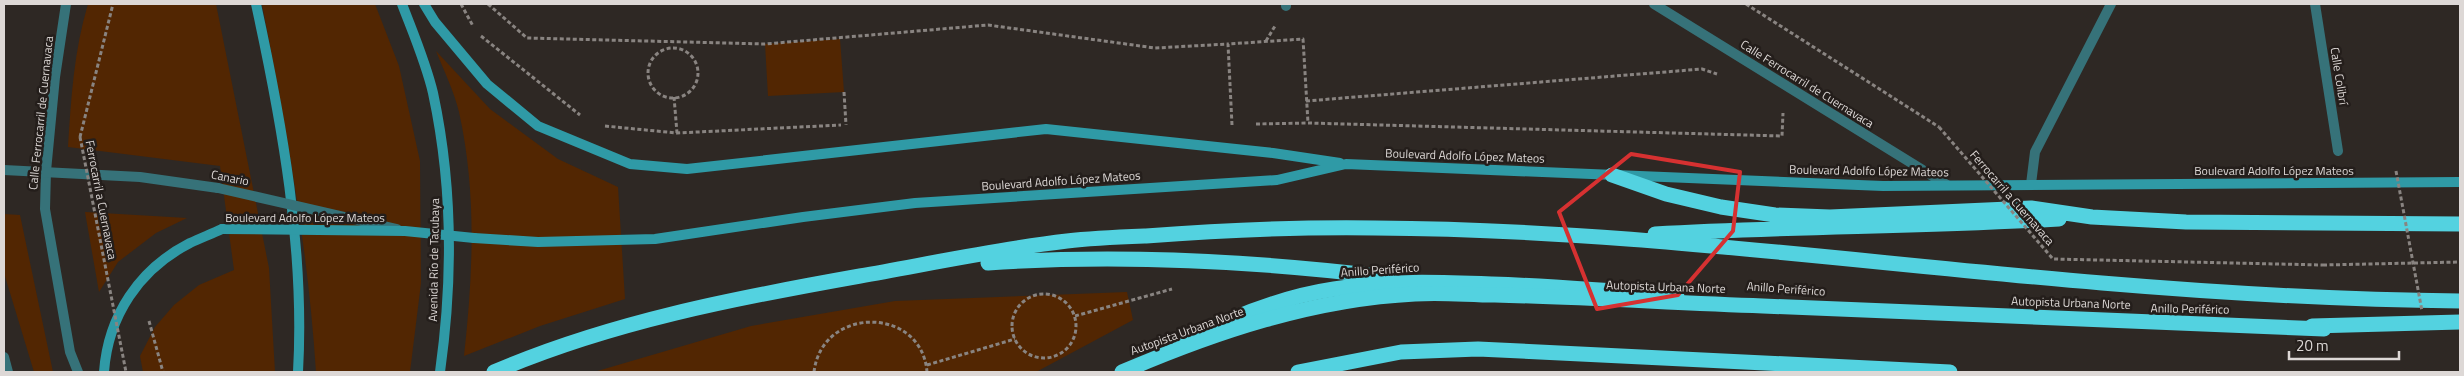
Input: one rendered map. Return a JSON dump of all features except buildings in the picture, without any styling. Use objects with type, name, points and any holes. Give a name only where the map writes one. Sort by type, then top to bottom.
[{"type":"highway","points":[[1612,175],[1666,194],[1721,207],[1775,215],[1830,217],[2031,208],[2092,217],[2186,222],[2460,224]]},
{"type":"highway","points":[[1594,237],[1731,230],[1979,224],[2092,217]]},
{"type":"highway","points":[[494,372],[542,353],[599,335],[682,312],[778,291],[1066,241],[1242,230],[1378,228],[1594,237],[1721,246],[2101,283],[2300,296],[2460,301]]},
{"type":"highway","points":[[903,269],[1013,261],[1123,260],[1232,262],[1331,270],[1428,282]]},
{"type":"highway","name":"Anillo Periférico","points":[[1128,372],[1214,326],[1295,297],[1333,289],[1380,283],[1428,282],[1570,287],[2004,320],[2295,327],[2460,322]]},
{"type":"highway","name":"Autopista Urbana Norte","points":[[1122,372],[1168,352],[1238,327],[1347,302],[1415,294],[1539,296],[1652,303],[1922,311],[2324,329],[2460,327]]},
{"type":"highway","points":[[1298,372],[1401,352],[1478,349],[1950,372]]},
{"type":"main road","points":[[256,4],[289,185],[298,290],[298,372]]},
{"type":"main road","name":"Avenida Río de Tacubaya","points":[[402,4],[432,92],[445,161],[450,213],[449,278],[446,330],[440,372]]},
{"type":"main road","points":[[424,4],[435,22],[487,84],[538,126],[630,164],[687,169],[1046,129],[1273,153],[1346,164]]},
{"type":"main road","name":"Boulevard Adolfo López Mateos","points":[[104,372],[108,338],[132,292],[166,259],[189,244],[222,229],[405,231],[474,238],[547,242],[655,239],[915,203],[1277,180],[1346,164],[1884,186],[2460,182]]},
{"type":"street","name":"Calle Ferrocarril de Cuernavaca","points":[[66,4],[55,77],[46,170],[45,209],[70,352],[78,372]]},
{"type":"street","name":"Calle Ferrocarril de Cuernavaca","points":[[1654,4],[1947,185]]},
{"type":"street","points":[[2031,184],[2036,152],[2111,4]]},
{"type":"street","name":"Calle Colibrí","points":[[2315,4],[2338,151]]},
{"type":"street","name":"Canario","points":[[4,170],[46,170],[140,177],[218,188],[405,231]]},
{"type":"street","points":[[4,357],[8,372]]},
{"type":"path","name":"Ferrocarril a Cuernavaca","points":[[113,4],[80,137],[126,372]]},
{"type":"path","points":[[488,4],[527,38],[765,44],[988,26],[1155,48],[1303,39],[1308,124]]},
{"type":"path","name":"Ferrocarril a Cuernavaca","points":[[1746,4],[1939,127],[2053,258],[2323,265],[2460,262]]},
{"type":"path","points":[[1228,44],[1232,124]]},
{"type":"path","points":[[672,48],[687,53],[693,58],[697,74],[692,89],[685,94],[674,97],[662,95],[655,90],[648,76],[648,68],[657,54],[672,48]]},
{"type":"path","points":[[1306,101],[1702,69],[1721,75]]},
{"type":"path","points":[[844,92],[846,125]]},
{"type":"path","points":[[674,97],[677,134]]},
{"type":"path","points":[[2396,171],[2422,311]]},
{"type":"path","points":[[1075,316],[1172,288]]},
{"type":"path","points":[[1042,293],[1053,294],[1066,303],[1075,316],[1076,326],[1071,342],[1060,353],[1051,357],[1030,355],[1015,340],[1012,319],[1020,305],[1032,295],[1042,293]]},
{"type":"path","points":[[149,321],[163,372]]},
{"type":"path","points":[[814,372],[815,364],[823,347],[836,333],[853,324],[871,321],[890,324],[906,334],[919,347],[927,365],[927,372]]},
{"type":"path","points":[[927,365],[1015,340]]},
{"type":"highlighted area","points":[[1631,154],[1740,172],[1733,231],[1678,295],[1597,309],[1559,212]]},
{"type":"shaded area","points":[[88,4],[216,4],[269,268],[275,372],[143,372],[140,356],[155,327],[174,305],[199,285],[234,270],[220,166],[68,147],[76,57]]},
{"type":"shaded area","points":[[262,4],[375,4],[399,66],[420,161],[421,283],[410,372],[316,372],[302,233],[288,142]]},
{"type":"shaded area","points":[[840,39],[844,92],[768,96],[765,44]]},
{"type":"shaded area","points":[[436,51],[490,109],[558,159],[618,187],[625,299],[540,326],[464,356],[470,295],[472,234],[469,173],[457,104]]},
{"type":"shaded area","points":[[85,212],[187,218],[156,233],[118,262],[99,292]]},
{"type":"shaded area","points":[[4,214],[20,215],[53,372],[34,372],[4,273]]},
{"type":"shaded area","points":[[1127,292],[1133,320],[1036,372],[594,372],[751,326],[895,301]]}]
